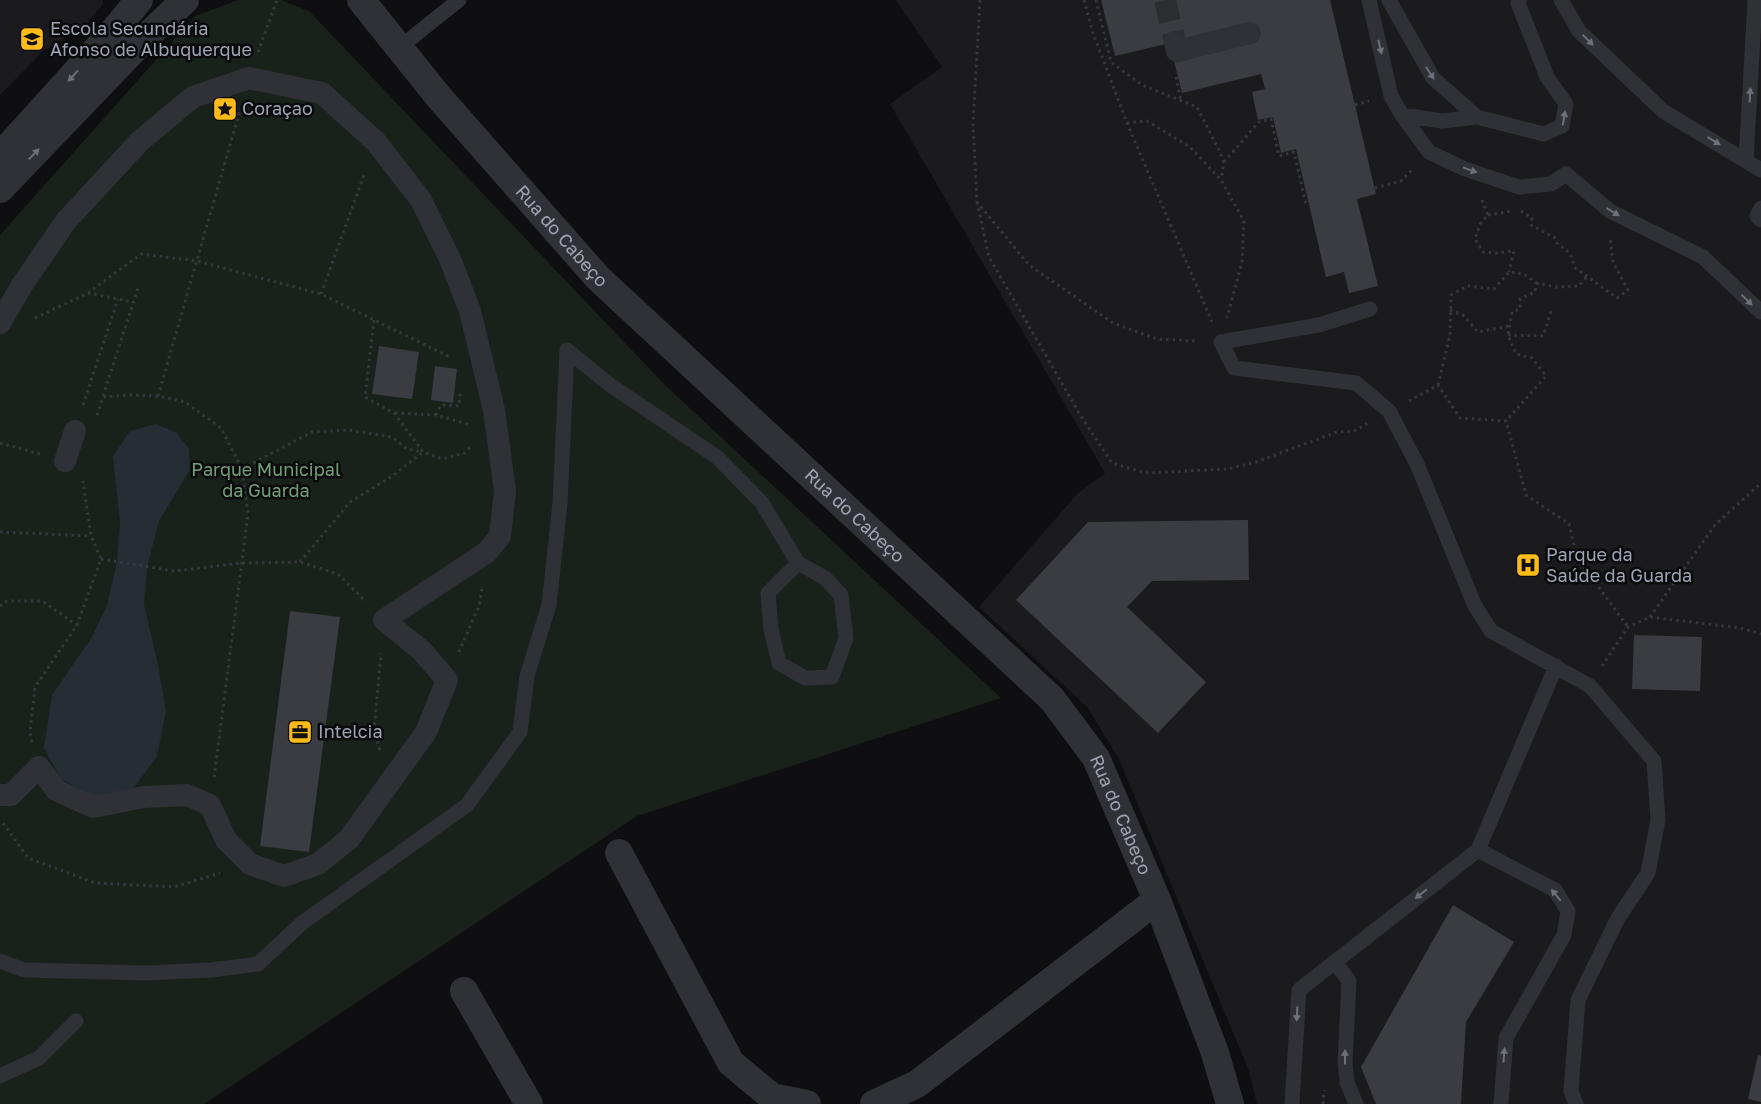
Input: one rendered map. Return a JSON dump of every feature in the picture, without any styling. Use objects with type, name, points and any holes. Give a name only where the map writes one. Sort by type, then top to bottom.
[{"type":"street","points":[[0,189],[140,43],[185,0]]},
{"type":"street","name":"Rua do Cabeço","points":[[361,0],[438,96],[598,278],[1052,699],[1096,758],[1156,900],[1215,1053],[1230,1104]]},
{"type":"street","points":[[0,156],[118,27],[138,1]]},
{"type":"street","points":[[1175,42],[1177,51],[1250,34]]},
{"type":"street","points":[[0,323],[22,286],[66,221],[140,141],[193,98],[249,78],[322,93],[376,142],[421,200],[450,259],[470,311],[494,410],[505,491],[500,536],[486,552],[384,620],[422,650],[447,680],[426,732],[349,839],[318,864],[284,876],[250,864],[226,840],[210,805],[187,795],[144,796],[93,807],[56,790],[39,767],[11,795],[0,795]]},
{"type":"street","points":[[64,463],[85,427]]},
{"type":"street","points":[[619,853],[731,1063],[772,1096],[807,1104]]},
{"type":"street","points":[[874,1104],[917,1084],[1156,900]]},
{"type":"street","points":[[464,991],[529,1104]]},
{"type":"lane","points":[[399,48],[459,0]]},
{"type":"lane","points":[[1369,0],[1391,96],[1402,115],[1429,152],[1465,169],[1519,188],[1551,184],[1566,174],[1610,211],[1703,257],[1761,312]]},
{"type":"lane","points":[[1389,0],[1432,78],[1477,117]]},
{"type":"lane","points":[[1402,115],[1442,121],[1477,117],[1544,134],[1562,126],[1566,104],[1547,77],[1518,3],[1519,0]]},
{"type":"lane","points":[[1561,0],[1578,31],[1663,112],[1761,170]]},
{"type":"lane","points":[[1746,161],[1755,0]]},
{"type":"lane","points":[[1761,208],[1757,216],[1761,220]]},
{"type":"lane","points":[[1370,309],[1319,325],[1221,342],[1234,368],[1356,383],[1389,412],[1418,464],[1475,606],[1491,631],[1590,686],[1654,761],[1658,820],[1648,873],[1618,918],[1578,1000],[1571,1091],[1576,1104]]},
{"type":"lane","points":[[0,961],[24,970],[146,973],[211,970],[258,964],[302,923],[467,805],[520,732],[527,676],[549,605],[560,503],[567,350],[610,385],[717,457],[762,503],[798,563],[825,578],[841,595],[846,638],[832,677],[805,678],[779,663],[771,629],[768,593],[798,563]]},
{"type":"lane","points":[[1292,1104],[1298,990],[1478,850],[1556,666]]},
{"type":"lane","points":[[1478,850],[1555,890],[1568,911],[1564,935],[1506,1038],[1501,1104]]},
{"type":"lane","points":[[1335,962],[1349,981],[1345,1062],[1347,1082],[1356,1104]]},
{"type":"lane","points":[[0,1076],[39,1058],[76,1021]]},
{"type":"path","points":[[158,396],[249,78],[277,0]]},
{"type":"path","points":[[980,0],[973,123],[977,202],[990,257],[1079,413],[1112,463],[1145,473],[1228,469],[1256,462],[1336,432],[1354,431],[1438,385]]},
{"type":"path","points":[[1084,0],[1093,33],[1127,123],[1221,342]]},
{"type":"path","points":[[1096,0],[1111,62],[1142,85],[1197,107],[1224,163],[1221,180]]},
{"type":"path","points":[[1176,77],[1181,101]]},
{"type":"path","points":[[1224,163],[1259,122],[1271,119],[1279,156],[1294,152],[1306,204],[1308,204]]},
{"type":"path","points":[[1127,123],[1147,121],[1190,147],[1221,180],[1244,221],[1242,262],[1221,342]]},
{"type":"path","points":[[321,294],[376,142]]},
{"type":"path","points":[[1465,169],[1460,182],[1483,201],[1488,215]]},
{"type":"path","points":[[1375,188],[1401,181]]},
{"type":"path","points":[[977,202],[1029,265],[1114,323],[1157,339],[1221,342]]},
{"type":"path","points":[[1506,421],[1460,418],[1438,385],[1450,335],[1451,295],[1466,286],[1494,288],[1509,272],[1514,251],[1483,252],[1475,239],[1480,224],[1488,215],[1519,210],[1532,218],[1531,225],[1555,238],[1558,245],[1566,248],[1572,256],[1574,267],[1617,298],[1628,290],[1613,262],[1610,238],[1610,211]]},
{"type":"path","points":[[26,322],[88,293],[141,254],[197,261],[321,294],[463,363],[482,364]]},
{"type":"path","points":[[1509,272],[1524,274],[1536,283],[1556,288],[1579,286],[1587,276]]},
{"type":"path","points":[[1506,421],[1546,376],[1532,358],[1516,354],[1508,335],[1512,312],[1520,309],[1520,299],[1535,292],[1536,283]]},
{"type":"path","points":[[85,427],[103,397],[138,288]]},
{"type":"path","points":[[88,293],[133,302]]},
{"type":"path","points":[[85,427],[118,299]]},
{"type":"path","points":[[1508,335],[1544,336],[1552,308]]},
{"type":"path","points":[[1450,310],[1463,314],[1478,332],[1509,326]]},
{"type":"path","points":[[374,320],[364,397],[394,413],[423,452]]},
{"type":"path","points":[[436,415],[440,405],[459,406],[461,389]]},
{"type":"path","points":[[103,397],[130,395],[158,396],[185,402],[221,428],[242,469],[248,514],[210,805]]},
{"type":"path","points":[[394,413],[436,415],[467,424],[475,442]]},
{"type":"path","points":[[1506,421],[1526,495],[1569,524],[1577,558],[1628,627]]},
{"type":"path","points":[[242,469],[312,432],[349,430],[392,437],[407,449],[423,452],[442,459],[465,453],[475,442]]},
{"type":"path","points":[[475,442],[498,443]]},
{"type":"path","points":[[0,443],[64,463],[101,559],[77,625],[35,687],[30,732],[39,767]]},
{"type":"path","points":[[300,562],[350,502],[391,477],[423,452]]},
{"type":"path","points":[[1590,686],[1628,627],[1650,617],[1715,525],[1761,483]]},
{"type":"path","points":[[0,532],[91,536]]},
{"type":"path","points":[[447,680],[479,606],[486,552]]},
{"type":"path","points":[[101,559],[174,571],[242,563],[300,562],[338,574],[384,620],[374,731],[390,783]]},
{"type":"path","points":[[0,606],[7,601],[42,600],[77,625]]},
{"type":"path","points":[[1650,617],[1740,628],[1761,634]]},
{"type":"path","points":[[0,819],[28,858],[95,883],[174,887],[250,864]]},
{"type":"shaded area","name":"Escola Secundária Afonso de Albuquerque","points":[[0,0],[103,0],[103,4],[83,28],[44,50],[0,95]]},
{"type":"shaded area","name":"Parque da Saúde da Guarda","points":[[896,0],[1761,0],[1761,1104],[1257,1104],[1249,1071],[1118,757],[1087,707],[979,607],[1077,494],[1105,473],[890,104],[942,67]]},
{"type":"shaded area","points":[[156,424],[177,433],[189,449],[190,470],[159,521],[147,567],[144,604],[166,711],[157,756],[133,789],[95,797],[61,779],[44,748],[52,695],[92,637],[107,605],[117,562],[120,523],[113,456],[130,431]]},
{"type":"green space","name":"Parque Municipal da Guarda","points":[[238,0],[281,0],[309,11],[665,385],[1001,698],[637,816],[204,1104],[0,1104],[0,235],[195,16]]},
{"type":"building","points":[[1101,0],[1330,0],[1376,194],[1357,199],[1378,286],[1349,293],[1344,272],[1326,277],[1296,149],[1281,153],[1273,117],[1258,120],[1252,92],[1265,89],[1261,74],[1182,93],[1174,61],[1175,42],[1115,56]]},
{"type":"building","points":[[379,346],[419,352],[412,399],[372,394]]},
{"type":"building","points":[[435,366],[457,369],[453,403],[431,400]]},
{"type":"building","points":[[1248,520],[1249,580],[1152,581],[1127,607],[1206,682],[1158,733],[1016,600],[1088,522]]},
{"type":"building","name":"Intelcia","points":[[290,611],[340,617],[309,852],[260,846]]},
{"type":"building","points":[[1634,635],[1702,637],[1700,691],[1632,689]]},
{"type":"building","points":[[1453,905],[1514,942],[1466,1022],[1461,1104],[1376,1104],[1361,1067]]},
{"type":"building","points":[[1758,1055],[1761,1056],[1761,1102],[1748,1099]]},
{"type":"tunnel","points":[[1165,0],[1175,42]]},
{"type":"place","name":"Escola Secundária Afonso de Albuquerque","points":[[32,39]]},
{"type":"place","name":"Coraçao","points":[[225,109]]},
{"type":"place","name":"Parque da Saúde da Guarda","points":[[1528,565]]},
{"type":"place","name":"Intelcia","points":[[300,732]]}]
